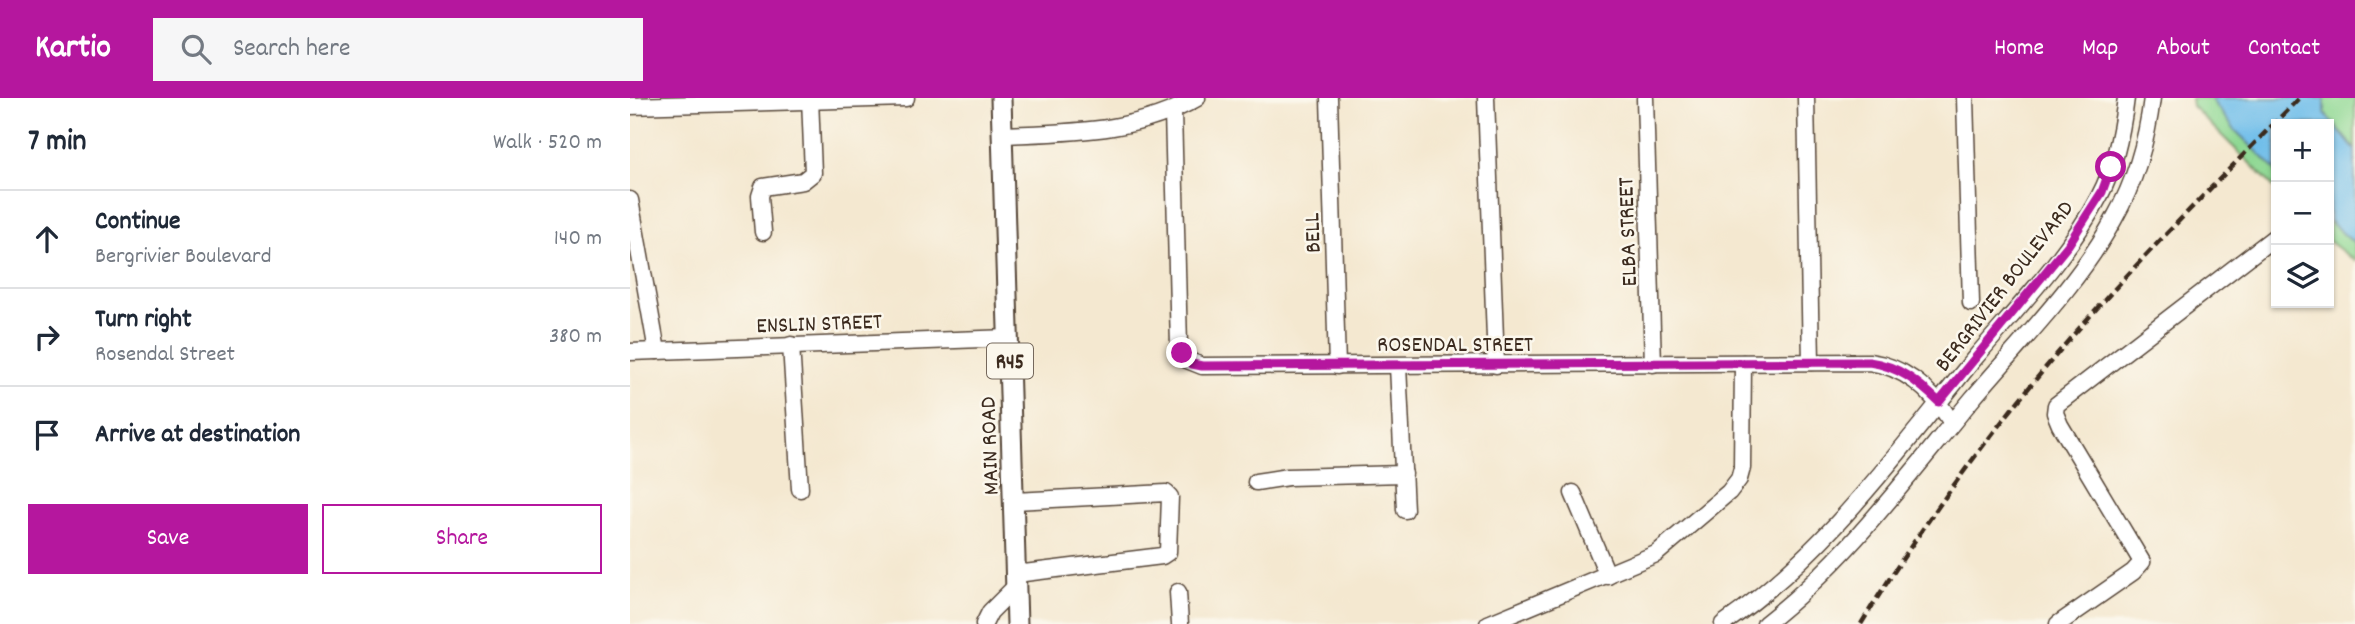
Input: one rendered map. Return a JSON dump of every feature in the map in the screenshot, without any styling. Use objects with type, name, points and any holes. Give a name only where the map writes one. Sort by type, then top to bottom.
[{"type":"main road","name":"MAIN ROAD","points":[[1001,98],[1017,624]]},
{"type":"street","points":[[630,106],[906,98]]},
{"type":"street","points":[[1002,135],[1105,129],[1173,112],[1197,98]]},
{"type":"street","name":"BELL","points":[[1329,98],[1337,366]]},
{"type":"street","points":[[1486,98],[1496,365]]},
{"type":"street","name":"ELBA STREET","points":[[1645,98],[1653,364]]},
{"type":"street","points":[[1806,98],[1811,362]]},
{"type":"street","points":[[1965,98],[1971,303]]},
{"type":"street","name":"BERGRIVIER BOULEVARD","points":[[1723,624],[1772,589],[1819,544],[2068,245],[2087,218],[2111,167],[2126,98]]},
{"type":"street","name":"BERGRIVIER BOULEVARD","points":[[1765,624],[1838,559],[2098,246],[2129,189],[2143,147],[2152,98]]},
{"type":"street","points":[[763,232],[760,196],[763,187],[803,181],[813,173],[810,99]]},
{"type":"street","name":"ROSENDAL STREET","points":[[1173,112],[1182,353],[1192,364],[1398,366],[1869,362],[1892,367],[1939,402],[1952,423]]},
{"type":"street","points":[[630,200],[657,351]]},
{"type":"street","points":[[2058,624],[2133,572],[2142,562],[2060,425],[2055,407],[2271,240]]},
{"type":"street","name":"ENSLIN STREET","points":[[630,352],[1009,338]]},
{"type":"street","points":[[791,345],[800,489]]},
{"type":"street","points":[[1488,624],[1640,562],[1669,545],[1735,485],[1742,468],[1743,363]]},
{"type":"street","points":[[1398,366],[1405,510]]},
{"type":"street","points":[[1256,482],[1289,477],[1404,474]]},
{"type":"street","points":[[984,624],[990,612],[1016,580],[1163,556],[1170,545],[1170,497],[1159,492],[1015,502]]},
{"type":"street","points":[[1573,494],[1608,576]]},
{"type":"street","points":[[1178,592],[1181,624]]},
{"type":"green space","points":[[2191,98],[2210,98],[2235,130],[2271,165],[2271,184],[2192,106]]},
{"type":"green space","points":[[2325,98],[2355,98],[2355,150],[2334,125],[2334,119],[2329,119],[2325,114]]},
{"type":"green space","points":[[2334,225],[2355,244],[2355,261],[2334,245]]},
{"type":"water","points":[[2210,98],[2325,98],[2325,114],[2329,119],[2271,119],[2271,165],[2235,130]]},
{"type":"water","points":[[2334,125],[2355,150],[2355,244],[2334,225]]},
{"type":"railway","points":[[1861,624],[1936,511],[1989,438],[2046,367],[2129,273],[2299,98]]},
{"type":"route","points":[[1182,353],[1192,364],[1202,366],[1869,362],[1892,367],[1908,375],[1939,402],[2068,245],[2102,192],[2111,167]]}]
